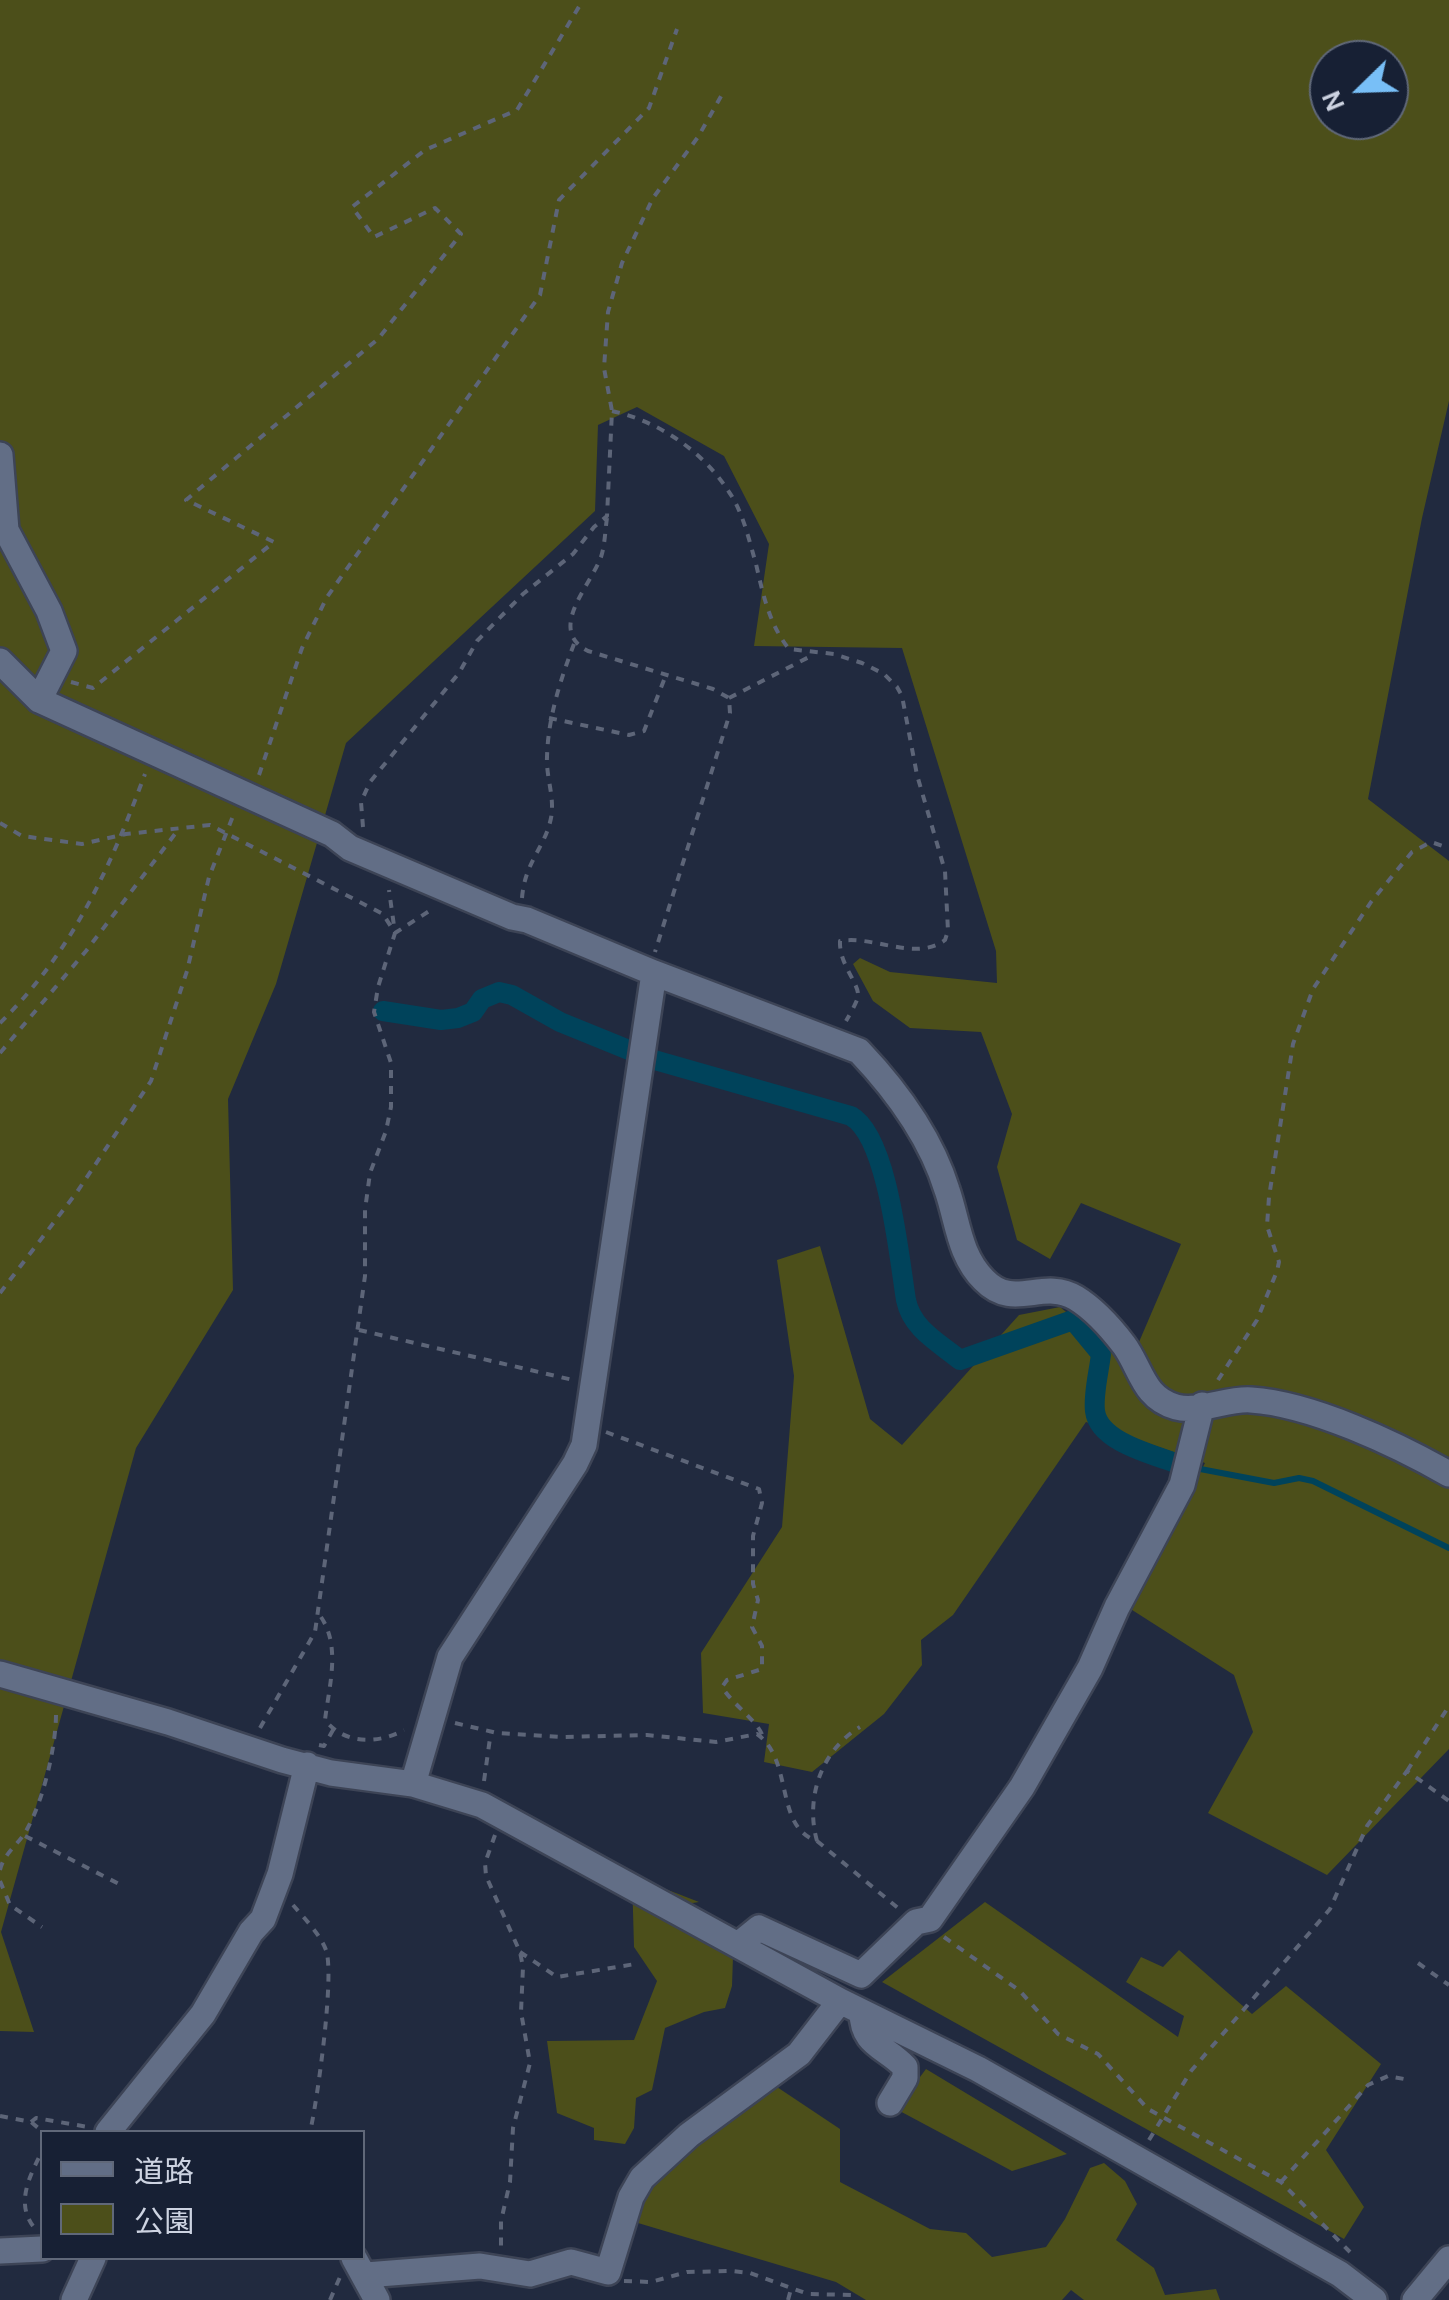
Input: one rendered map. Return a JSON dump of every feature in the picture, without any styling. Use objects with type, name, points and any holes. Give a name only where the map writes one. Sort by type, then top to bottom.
[{"type":"street","points":[[0,455],[6,530],[50,611],[64,651],[39,700]]},
{"type":"street","points":[[0,662],[39,700],[332,834],[350,848],[651,972],[859,1050],[911,1117],[928,1146],[947,1189],[964,1249],[982,1279],[1000,1294],[1015,1296],[1044,1290],[1077,1298],[1127,1348],[1142,1382],[1178,1408],[1250,1400],[1311,1414],[1394,1444],[1449,1474]]},
{"type":"street","points":[[413,1784],[450,1658],[584,1444],[651,972]]},
{"type":"street","points":[[738,1945],[759,1928],[861,1974],[916,1922],[930,1920],[1022,1787],[1090,1668],[1117,1607],[1182,1484],[1202,1405]]},
{"type":"street","points":[[0,1674],[307,1766],[413,1784],[491,1811],[851,2006],[978,2069],[1340,2274],[1374,2300]]},
{"type":"street","points":[[109,2130],[203,2014],[250,1932],[263,1919],[278,1880],[307,1766]]},
{"type":"street","points":[[851,2006],[872,2043],[891,2052],[905,2067],[904,2078],[890,2103]]},
{"type":"street","points":[[377,2300],[360,2266],[502,2267],[530,2274],[571,2262],[608,2272],[631,2198],[642,2178],[689,2136],[798,2054],[851,2006]]},
{"type":"street","points":[[0,2251],[39,2239]]},
{"type":"street","points":[[1414,2300],[1449,2259]]},
{"type":"street","points":[[74,2300],[93,2260]]},
{"type":"path","points":[[51,676],[93,688],[274,542],[186,500],[378,338],[461,234],[435,208],[374,237],[352,207],[425,150],[517,110],[583,0]]},
{"type":"path","points":[[0,1293],[77,1192],[151,1081],[186,971],[209,877],[244,796],[261,771],[302,648],[327,596],[540,294],[559,200],[649,108],[676,28]]},
{"type":"path","points":[[612,411],[638,416],[674,436],[729,492],[744,526],[777,635],[788,649],[834,654],[862,664],[884,674],[902,696],[922,794],[945,871],[948,931],[938,946],[905,948],[858,938],[840,941],[843,966],[858,996],[836,1042]]},
{"type":"path","points":[[521,918],[524,876],[550,822],[549,718],[574,644],[569,632],[571,617],[603,551],[607,516]]},
{"type":"path","points":[[574,644],[714,689],[729,698]]},
{"type":"path","points":[[729,698],[814,653]]},
{"type":"path","points":[[549,718],[629,734],[644,732],[666,674]]},
{"type":"path","points":[[651,972],[730,713],[729,698]]},
{"type":"path","points":[[0,1023],[32,991],[78,924],[108,870],[153,750]]},
{"type":"path","points":[[0,822],[22,836],[82,844],[122,835],[210,825],[383,914],[394,932],[436,906]]},
{"type":"path","points":[[0,1053],[86,950],[180,827]]},
{"type":"path","points":[[1202,1405],[1257,1320],[1277,1271],[1279,1262],[1267,1226],[1269,1197],[1292,1044],[1313,989],[1371,902],[1412,852],[1431,842],[1449,848]]},
{"type":"path","points":[[358,1330],[592,1385]]},
{"type":"path","points":[[587,1424],[759,1490],[762,1504],[753,1536],[753,1584],[758,1600],[752,1626],[762,1646],[762,1669],[727,1680],[722,1687],[736,1707],[760,1726],[763,1738]]},
{"type":"path","points":[[321,1617],[330,1631],[333,1654],[325,1720],[333,1730],[353,1739],[386,1740],[413,1724]]},
{"type":"path","points":[[0,1870],[3,1858],[24,1836],[34,1816],[56,1734],[56,1691]]},
{"type":"path","points":[[1137,2159],[1191,2071],[1330,1908],[1368,1826],[1449,1706]]},
{"type":"path","points":[[817,1841],[811,1804],[817,1782],[838,1746],[860,1728]]},
{"type":"path","points":[[491,1731],[486,1876],[520,1952],[521,2012],[530,2047],[530,2064],[513,2128],[510,2182],[501,2221],[502,2267]]},
{"type":"path","points":[[1407,1771],[1449,1801]]},
{"type":"path","points":[[24,1836],[123,1886]]},
{"type":"path","points":[[278,1880],[326,1949],[329,1967],[322,2059],[310,2130]]},
{"type":"path","points":[[0,1881],[10,1905],[42,1927]]},
{"type":"path","points":[[520,1952],[557,1977],[635,1964]]},
{"type":"path","points":[[1418,1963],[1449,1985]]},
{"type":"path","points":[[1282,2182],[1368,2085],[1388,2076],[1404,2080]]},
{"type":"path","points":[[0,2116],[32,2122],[41,2130]]},
{"type":"path","points":[[32,2122],[36,2118],[102,2130]]},
{"type":"path","points":[[39,2239],[28,2218],[26,2186],[40,2155]]},
{"type":"path","points":[[608,2272],[630,2283],[686,2272],[750,2273],[808,2294],[851,2295],[857,2300]]},
{"type":"path","points":[[788,2300],[791,2289]]},
{"type":"green space","points":[[0,0],[1449,0],[1449,401],[1422,518],[1368,799],[1449,861],[1449,1749],[1327,1875],[1208,1813],[1253,1732],[1234,1675],[1129,1608],[1205,1463],[1086,1422],[953,1615],[921,1640],[922,1665],[884,1714],[812,1772],[764,1762],[769,1724],[703,1713],[701,1653],[782,1527],[794,1376],[777,1260],[820,1246],[870,1419],[902,1445],[1019,1315],[1060,1307],[1097,1337],[1127,1370],[1181,1244],[1081,1203],[1050,1259],[1017,1240],[997,1167],[1012,1114],[981,1032],[910,1028],[873,1001],[853,964],[860,958],[890,972],[997,983],[996,951],[902,648],[754,646],[769,544],[724,456],[637,407],[598,425],[595,511],[346,743],[276,984],[228,1099],[233,1290],[136,1448],[1,1932],[34,2032],[0,2031]]},
{"type":"green space","points":[[632,1876],[699,1902],[674,1906],[676,1926],[733,1957],[732,1986],[725,2008],[665,2028],[652,2090],[636,2098],[634,2128],[625,2144],[594,2140],[594,2128],[557,2113],[547,2041],[634,2040],[657,1981],[634,1947]]},
{"type":"green space","points":[[985,1902],[1178,2037],[1184,2016],[1126,1982],[1141,1957],[1163,1967],[1179,1950],[1252,2014],[1286,1986],[1381,2064],[1326,2150],[1364,2207],[1344,2239],[882,1982]]},
{"type":"green space","points":[[926,2069],[1067,2154],[1012,2171],[896,2109]]},
{"type":"green space","points":[[774,2085],[840,2129],[840,2182],[930,2229],[966,2233],[992,2257],[1046,2247],[1090,2168],[1104,2163],[1125,2181],[1137,2204],[1116,2240],[1154,2268],[1165,2295],[1216,2289],[1220,2300],[1084,2300],[1071,2290],[1062,2300],[866,2300],[836,2282],[638,2223],[647,2193],[688,2150]]},
{"type":"waterway","points":[[383,1011],[441,1020],[458,1018],[473,1012],[482,999],[499,992],[651,1059],[851,1116],[864,1128],[883,1172],[906,1300],[920,1327],[960,1360],[1073,1320],[1101,1354],[1095,1397],[1099,1422],[1117,1440],[1181,1465]]},
{"type":"waterway","points":[[1195,1468],[1274,1483],[1299,1478],[1313,1481],[1449,1548]]}]
